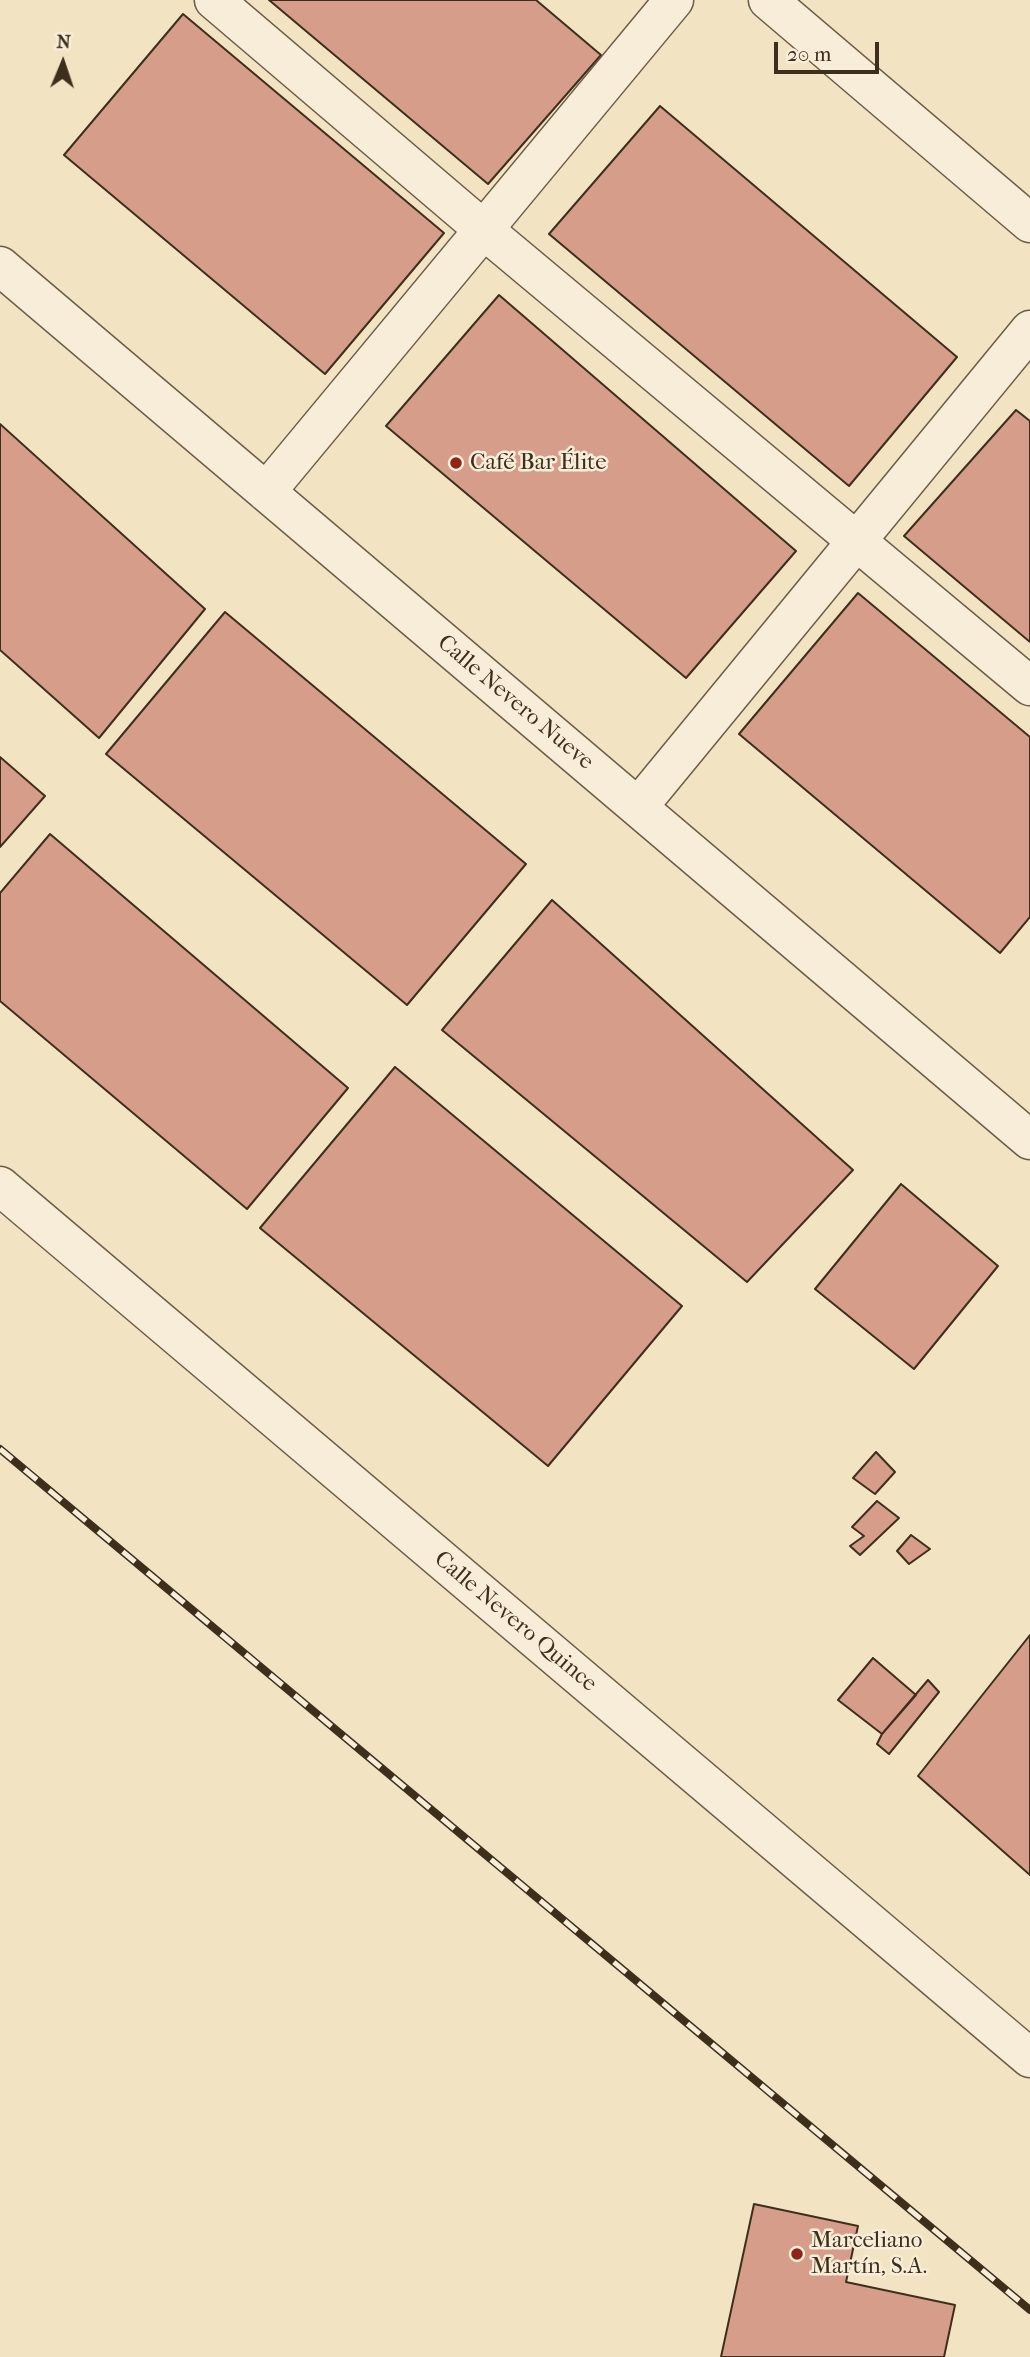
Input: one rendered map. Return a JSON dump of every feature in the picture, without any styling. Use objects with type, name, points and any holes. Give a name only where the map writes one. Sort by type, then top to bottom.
[{"type":"street","points":[[214,0],[484,230],[1030,686]]},
{"type":"street","points":[[266,492],[674,0]]},
{"type":"street","points":[[768,0],[1030,223]]},
{"type":"street","name":"Calle Nevero Nueve","points":[[0,266],[1030,1140]]},
{"type":"street","points":[[638,807],[1030,330]]},
{"type":"street","name":"Calle Nevero Quince","points":[[0,1186],[1029,2056]]},
{"type":"building","points":[[269,0],[536,0],[601,55],[488,184]]},
{"type":"building","points":[[183,14],[444,233],[325,374],[64,155]]},
{"type":"building","points":[[660,106],[957,357],[849,486],[549,234]]},
{"type":"building","points":[[499,295],[796,551],[686,678],[386,426]]},
{"type":"building","points":[[1016,410],[1030,421],[1030,642],[904,536]]},
{"type":"building","points":[[0,424],[205,609],[99,738],[0,650]]},
{"type":"building","points":[[858,593],[1030,737],[1030,917],[1000,953],[739,734]]},
{"type":"building","points":[[225,612],[526,864],[407,1005],[106,754]]},
{"type":"building","points":[[0,757],[45,796],[0,847]]},
{"type":"building","points":[[50,834],[348,1088],[247,1209],[0,1001],[0,893]]},
{"type":"building","points":[[552,900],[853,1170],[747,1282],[442,1030]]},
{"type":"building","points":[[395,1067],[682,1306],[548,1466],[260,1228]]},
{"type":"building","points":[[901,1184],[998,1266],[914,1369],[815,1289]]},
{"type":"building","points":[[876,1452],[895,1472],[875,1494],[853,1478]]},
{"type":"building","points":[[877,1501],[899,1518],[860,1555],[850,1546],[864,1536],[852,1527]]},
{"type":"building","points":[[911,1535],[930,1549],[909,1564],[897,1551]]},
{"type":"building","points":[[1030,1635],[1030,1875],[918,1776]]},
{"type":"building","points":[[873,1658],[916,1695],[882,1734],[838,1700]]},
{"type":"building","points":[[928,1680],[939,1692],[889,1754],[877,1744],[882,1734]]},
{"type":"building","name":"Marceliano Martín, S.A.","points":[[754,2204],[858,2226],[846,2282],[955,2305],[944,2357],[721,2357]]},
{"type":"railway","points":[[0,1449],[1030,2310]]},
{"type":"place","name":"Café Bar Élite","points":[[456,463]]},
{"type":"place","name":"Marceliano Martín, S.A.","points":[[797,2254]]}]
